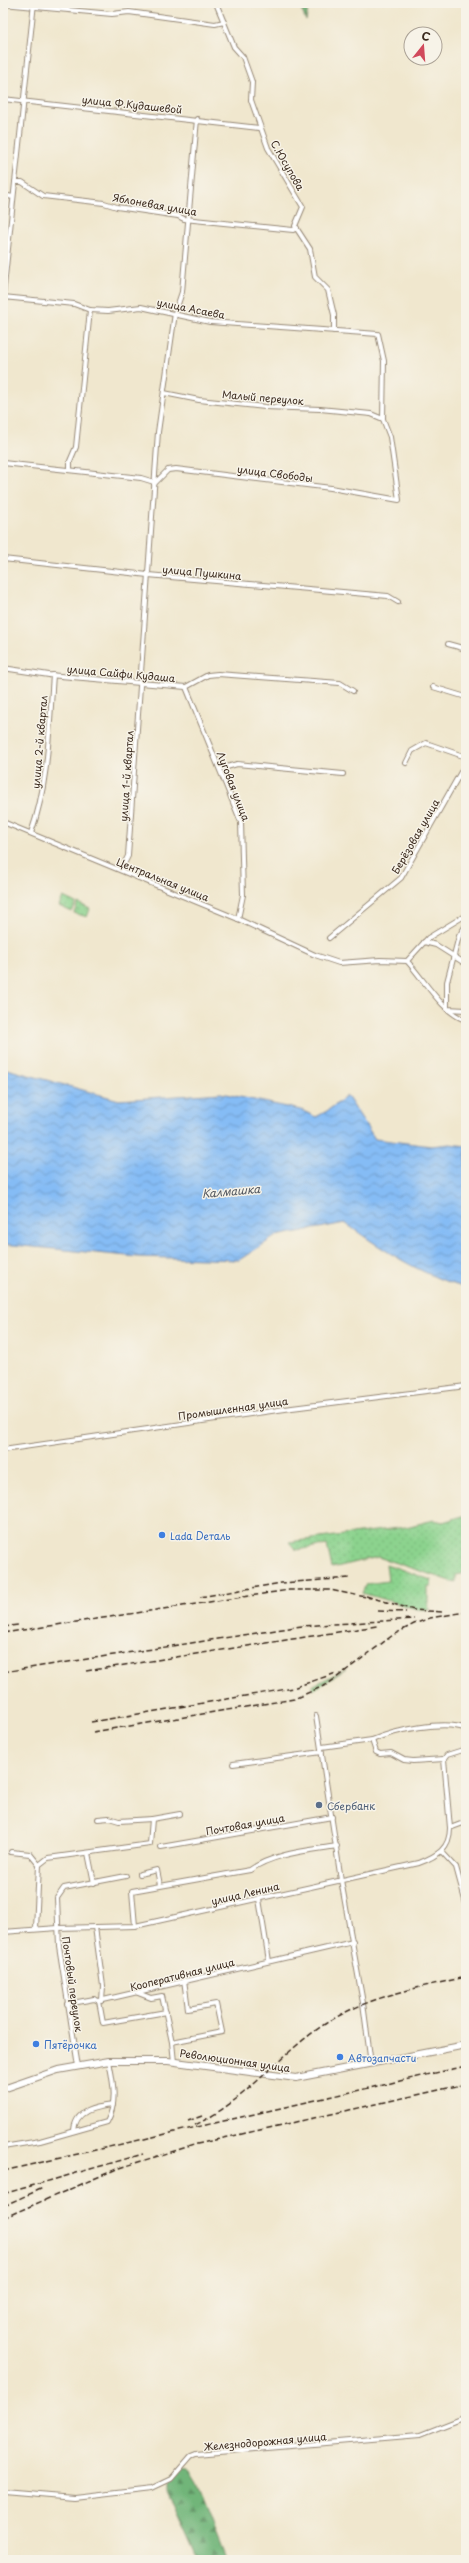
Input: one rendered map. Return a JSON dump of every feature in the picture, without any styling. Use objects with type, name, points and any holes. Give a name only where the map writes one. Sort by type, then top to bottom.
[{"type":"main road","name":"Революционная улица","points":[[3,2089],[58,2070],[109,2061],[174,2062],[296,2078],[466,2045]]},
{"type":"street","name":"С.Юсупова","points":[[216,3],[234,47],[243,58],[252,82],[251,100],[259,128],[268,148],[303,207],[297,228]]},
{"type":"street","points":[[3,4],[33,5],[112,14],[129,12],[215,24],[224,22]]},
{"type":"street","points":[[3,296],[33,5]]},
{"type":"street","name":"улица Ф.Кудашевой","points":[[3,99],[197,119],[259,128]]},
{"type":"street","name":"улица 1-й квартал","points":[[121,870],[128,856],[158,432],[176,313],[182,292],[197,119]]},
{"type":"street","name":"Яблоневая улица","points":[[15,182],[22,182],[42,196],[104,203],[188,220],[293,230],[297,228]]},
{"type":"street","points":[[3,195],[13,197]]},
{"type":"street","points":[[297,228],[310,249],[315,277],[328,290],[334,315],[334,331]]},
{"type":"street","name":"улица Асаева","points":[[3,296],[74,304],[90,310],[108,311],[141,307],[176,313],[210,322],[378,334],[384,361],[384,419]]},
{"type":"street","points":[[70,470],[70,461],[76,447],[90,310]]},
{"type":"street","name":"Малый переулок","points":[[164,393],[193,399],[265,407],[320,409],[371,414],[384,419]]},
{"type":"street","name":"улица Свободы","points":[[154,483],[168,470],[176,469],[309,485],[399,500],[390,437],[384,419]]},
{"type":"street","points":[[3,463],[70,470],[154,483]]},
{"type":"street","name":"улица Пушкина","points":[[3,559],[148,575],[388,596],[398,602]]},
{"type":"street","points":[[448,644],[466,649]]},
{"type":"street","name":"улица Сайфи Кудаша","points":[[3,668],[53,675],[186,687],[208,675],[218,674],[340,683],[353,690]]},
{"type":"street","name":"улица 2-й квартал","points":[[30,833],[38,812],[45,773],[53,675]]},
{"type":"street","name":"Луговая улица","points":[[186,687],[242,822],[243,895],[238,919]]},
{"type":"street","points":[[433,687],[466,698]]},
{"type":"street","points":[[406,763],[412,751],[426,743],[466,757]]},
{"type":"street","name":"Берёзовая улица","points":[[329,938],[401,878],[466,763]]},
{"type":"street","points":[[220,769],[237,764],[343,774]]},
{"type":"street","name":"Центральная улица","points":[[3,822],[238,919],[315,955],[339,963],[380,960],[407,961]]},
{"type":"street","points":[[466,915],[424,942],[407,961],[447,1008],[466,1020]]},
{"type":"street","points":[[447,1008],[447,982],[459,936],[466,925]]},
{"type":"street","points":[[424,942],[436,945],[466,964]]},
{"type":"street","points":[[447,1008],[466,1010]]},
{"type":"street","name":"Промышленная улица","points":[[3,1450],[292,1408],[466,1386]]},
{"type":"street","points":[[316,1716],[322,1747],[341,1880],[353,1942],[371,2064]]},
{"type":"street","points":[[322,1747],[372,1740],[422,1728],[450,1725],[466,1729]]},
{"type":"street","points":[[372,1740],[376,1752],[380,1754],[391,1753],[404,1760],[413,1761],[444,1759],[447,1755],[466,1749]]},
{"type":"street","points":[[233,1764],[322,1752]]},
{"type":"street","points":[[444,1759],[450,1828],[448,1840],[442,1852],[456,1867],[466,1904]]},
{"type":"street","points":[[98,1820],[152,1819],[180,1814]]},
{"type":"street","name":"Почтовая улица","points":[[161,1847],[332,1817]]},
{"type":"street","points":[[39,1865],[48,1858],[150,1844],[152,1819]]},
{"type":"street","points":[[450,1828],[466,1822]]},
{"type":"street","points":[[135,1926],[132,1891],[250,1870],[258,1864],[293,1853],[336,1846]]},
{"type":"street","points":[[11,1852],[30,1854],[39,1865],[36,1929]]},
{"type":"street","name":"улица Ленина","points":[[3,1932],[58,1928],[135,1926],[419,1863],[442,1852]]},
{"type":"street","points":[[88,1853],[94,1883],[126,1876]]},
{"type":"street","points":[[140,1874],[157,1870],[160,1885]]},
{"type":"street","name":"Почтовый переулок","points":[[78,2066],[67,2004],[58,1928],[57,1898],[59,1892],[64,1888],[94,1883]]},
{"type":"street","points":[[259,1899],[269,1961]]},
{"type":"street","points":[[95,1927],[103,1986],[101,2001],[103,2023],[166,2012]]},
{"type":"street","name":"Кооперативная улица","points":[[67,2004],[94,1999],[101,2001],[138,1993],[184,1980],[353,1942]]},
{"type":"street","points":[[172,2042],[222,2032],[216,2004],[188,2009],[184,1980]]},
{"type":"street","points":[[138,1993],[151,1998],[162,1996],[172,2042],[174,2062]]},
{"type":"street","points":[[3,2147],[40,2141],[107,2122],[113,2105],[114,2086],[109,2061]]},
{"type":"street","points":[[74,2131],[75,2123],[86,2111],[113,2105]]},
{"type":"street","name":"Железнодорожная улица","points":[[3,2490],[74,2497],[152,2488],[171,2479],[191,2456],[196,2454],[420,2435],[466,2417]]},
{"type":"green space","points":[[299,3],[309,3],[306,21]]},
{"type":"green space","points":[[63,897],[76,903],[72,912],[59,906]]},
{"type":"green space","points":[[78,903],[90,909],[87,917],[74,913]]},
{"type":"green space","points":[[466,1515],[466,1573],[456,1575],[456,1583],[378,1557],[332,1568],[327,1545],[296,1550],[289,1542],[406,1527],[434,1520],[443,1522]]},
{"type":"green space","points":[[386,1564],[431,1580],[431,1587],[428,1587],[428,1607],[431,1610],[417,1609],[362,1593],[366,1584],[388,1581]]},
{"type":"green space","points":[[346,1669],[313,1690],[312,1686]]},
{"type":"green space","points":[[181,2472],[189,2473],[197,2486],[227,2560],[200,2560],[196,2557],[167,2492],[167,2485]]},
{"type":"water","name":"Калмашка","points":[[3,1068],[119,1100],[221,1093],[301,1110],[316,1117],[327,1111],[347,1096],[375,1139],[431,1146],[450,1144],[466,1146],[466,1288],[449,1283],[403,1261],[345,1223],[276,1236],[239,1260],[138,1257],[3,1244]]},
{"type":"railway","points":[[200,1597],[281,1583],[350,1578]]},
{"type":"railway","points":[[3,1633],[289,1590],[330,1590],[371,1598]]},
{"type":"railway","points":[[366,1596],[414,1610],[442,1612]]},
{"type":"railway","points":[[378,1611],[406,1612]]},
{"type":"railway","points":[[93,1732],[294,1699],[328,1684],[393,1635],[414,1624],[430,1618],[466,1612]]},
{"type":"railway","points":[[3,1672],[302,1626],[414,1619]]},
{"type":"railway","points":[[3,1627],[18,1625]]},
{"type":"railway","points":[[86,1671],[377,1626]]},
{"type":"railway","points":[[91,1722],[293,1688],[336,1673]]},
{"type":"railway","points":[[195,2125],[230,2103],[308,2036],[341,2014],[358,2006],[393,1994],[466,1977]]},
{"type":"railway","points":[[3,2171],[466,2066]]},
{"type":"railway","points":[[3,2218],[119,2168],[197,2144],[466,2084]]},
{"type":"railway","points":[[188,2121],[202,2116]]},
{"type":"railway","points":[[3,2194],[143,2154]]},
{"type":"railway","points":[[3,2206],[43,2188]]},
{"type":"place","name":"Lada Dеталь","points":[[162,1535]]},
{"type":"place","name":"Сбербанк","points":[[319,1805]]},
{"type":"place","name":"Пятёрочка","points":[[36,2044]]},
{"type":"place","name":"Автозапчасти","points":[[340,2057]]}]
